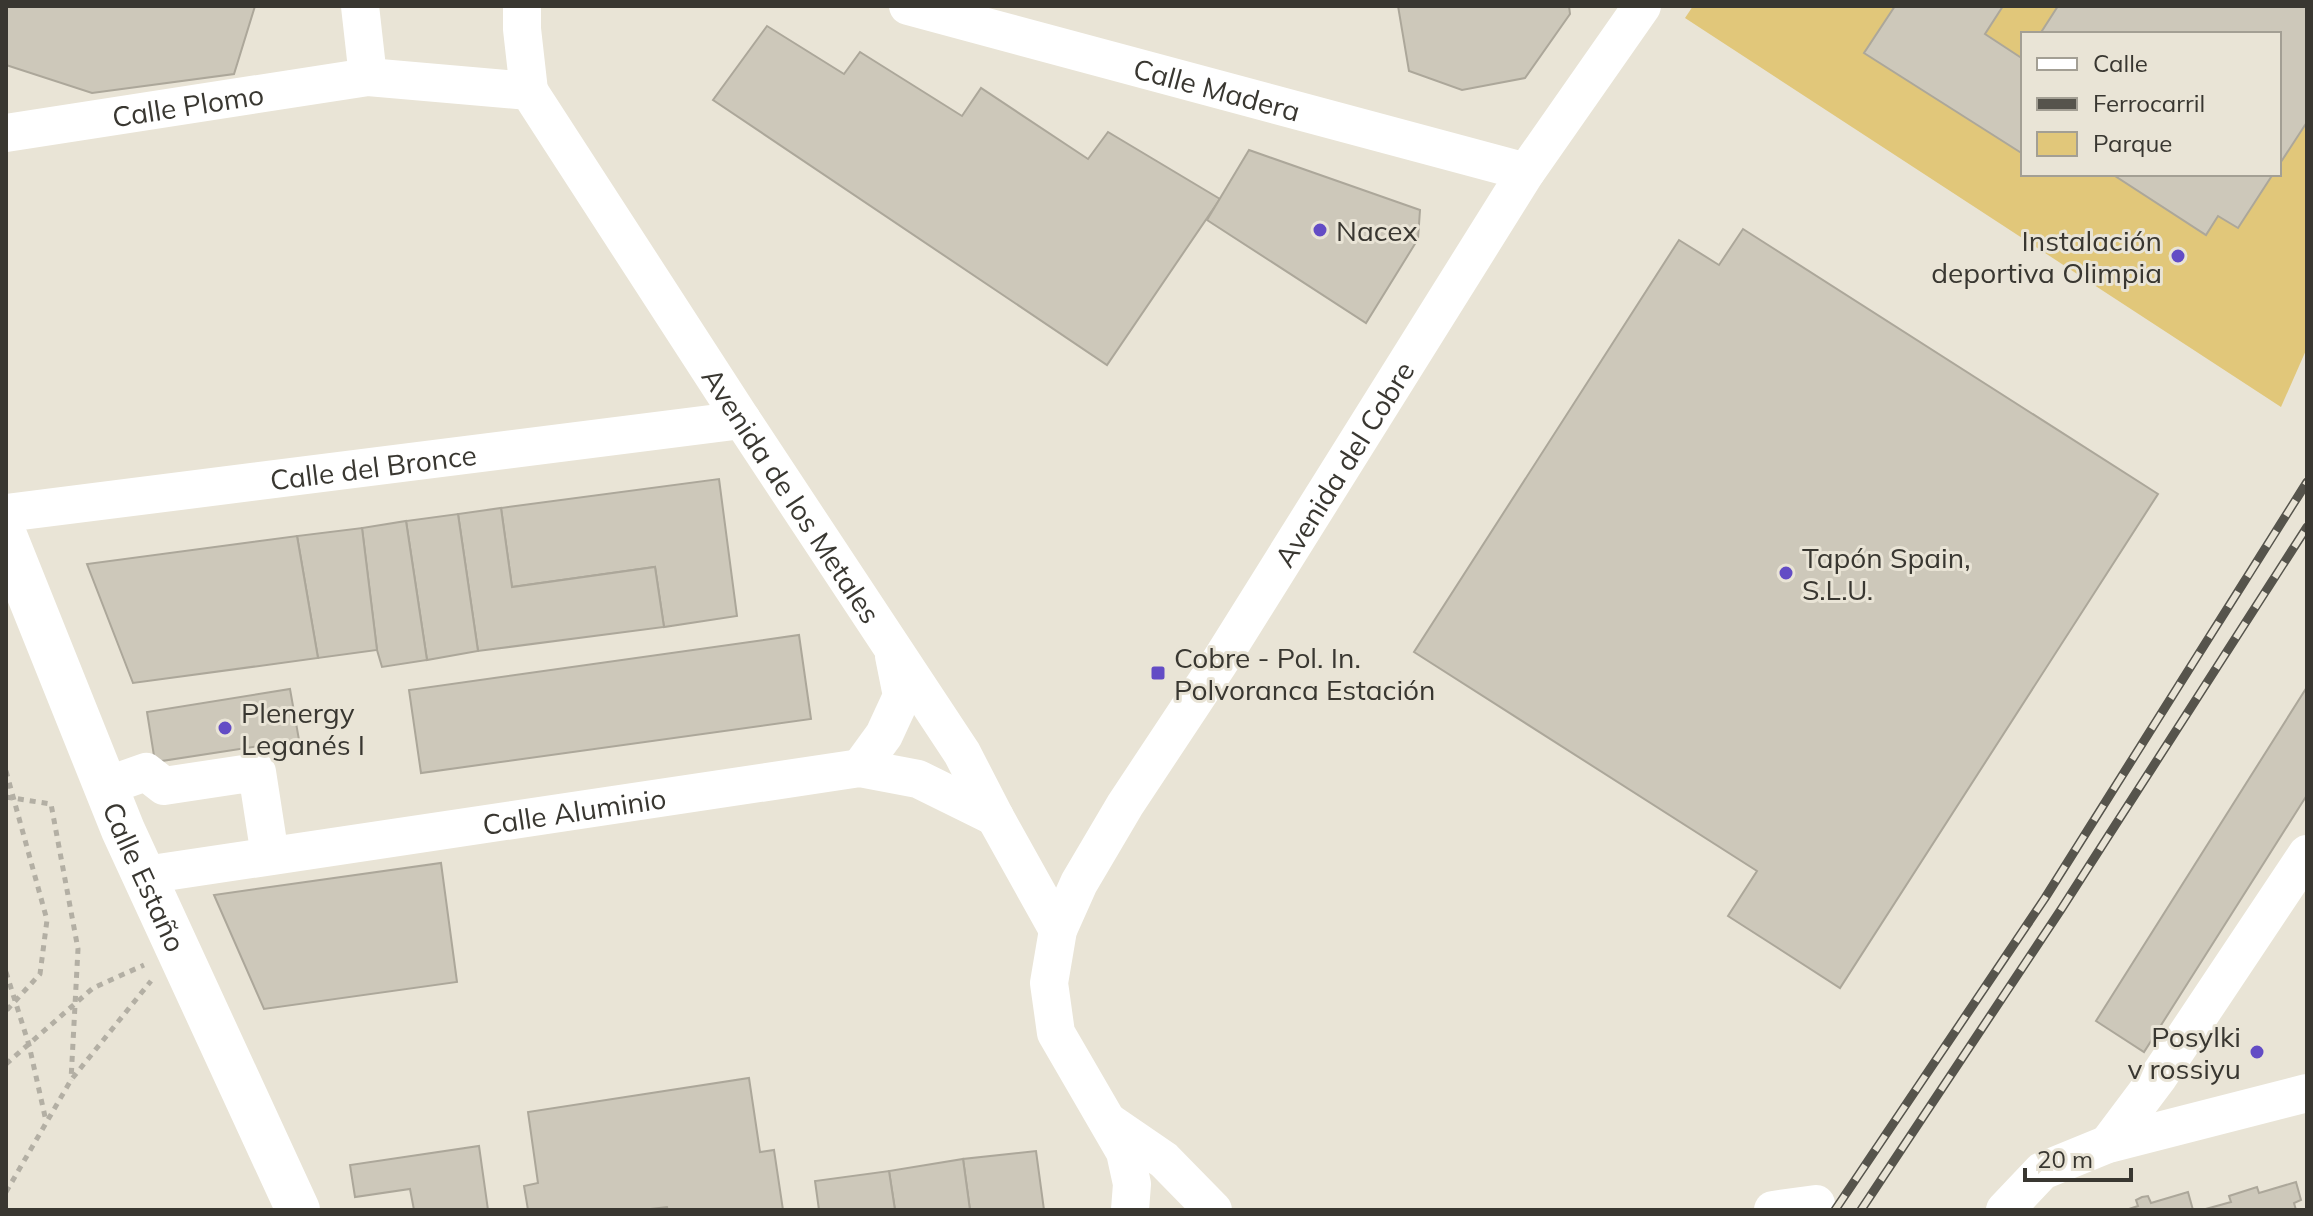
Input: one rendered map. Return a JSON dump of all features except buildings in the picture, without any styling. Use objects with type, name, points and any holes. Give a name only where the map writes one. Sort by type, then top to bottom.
[{"type":"main road","name":"Calle Estaño","points":[[6,538],[123,830],[298,1210]]},
{"type":"street","points":[[360,6],[368,77],[529,91],[522,6]]},
{"type":"street","name":"Calle Madera","points":[[908,6],[1526,172]]},
{"type":"street","name":"Avenida del Cobre","points":[[1058,930],[1079,883],[1125,805],[1219,663],[1526,172],[1642,6]]},
{"type":"street","name":"Calle Plomo","points":[[6,133],[368,77]]},
{"type":"street","name":"Avenida de los Metales","points":[[529,91],[962,753],[1058,930]]},
{"type":"street","name":"Calle del Bronce","points":[[6,513],[742,420]]},
{"type":"street","points":[[860,768],[884,735],[902,696],[892,648]]},
{"type":"street","name":"Calle Aluminio","points":[[145,875],[860,768],[918,779],[995,817]]},
{"type":"street","points":[[106,786],[146,772],[164,786],[257,772],[270,856]]},
{"type":"street","points":[[2108,1144],[2159,1076],[2307,854]]},
{"type":"street","points":[[1058,930],[1049,983],[1056,1033],[1125,1152],[1132,1184],[1130,1210]]},
{"type":"street","points":[[2005,1210],[2042,1171],[2108,1144],[2305,1098]]},
{"type":"street","points":[[1108,1121],[1164,1160],[1213,1210]]},
{"type":"street","points":[[1773,1210],[1816,1204]]},
{"type":"path","points":[[6,771],[10,797],[47,920],[40,974],[6,1011]]},
{"type":"path","points":[[10,797],[51,804],[78,949],[71,1080]]},
{"type":"path","points":[[6,1064],[93,988],[177,949]]},
{"type":"path","points":[[6,1190],[71,1080],[177,949]]},
{"type":"path","points":[[6,972],[29,1045],[47,1122]]},
{"type":"green space","name":"Instalación deportiva Olimpia","points":[[1693,6],[2307,6],[2307,348],[2281,407],[1685,18]]},
{"type":"railway","points":[[1835,1210],[2045,898],[2307,482]]},
{"type":"railway","points":[[1861,1210],[2062,908],[2307,527]]},
{"type":"place","name":"Nacex","points":[[1320,230]]},
{"type":"place","name":"Instalación deportiva Olimpia","points":[[2178,256]]},
{"type":"place","name":"Tapón Spain, S.L.U.","points":[[1786,573]]},
{"type":"place","name":"Cobre - Pol. In. Polvoranca Estación","points":[[1158,673]]},
{"type":"place","name":"Plenergy Leganés I","points":[[225,728]]},
{"type":"place","name":"Posylki v rossiyu","points":[[2257,1052]]}]
